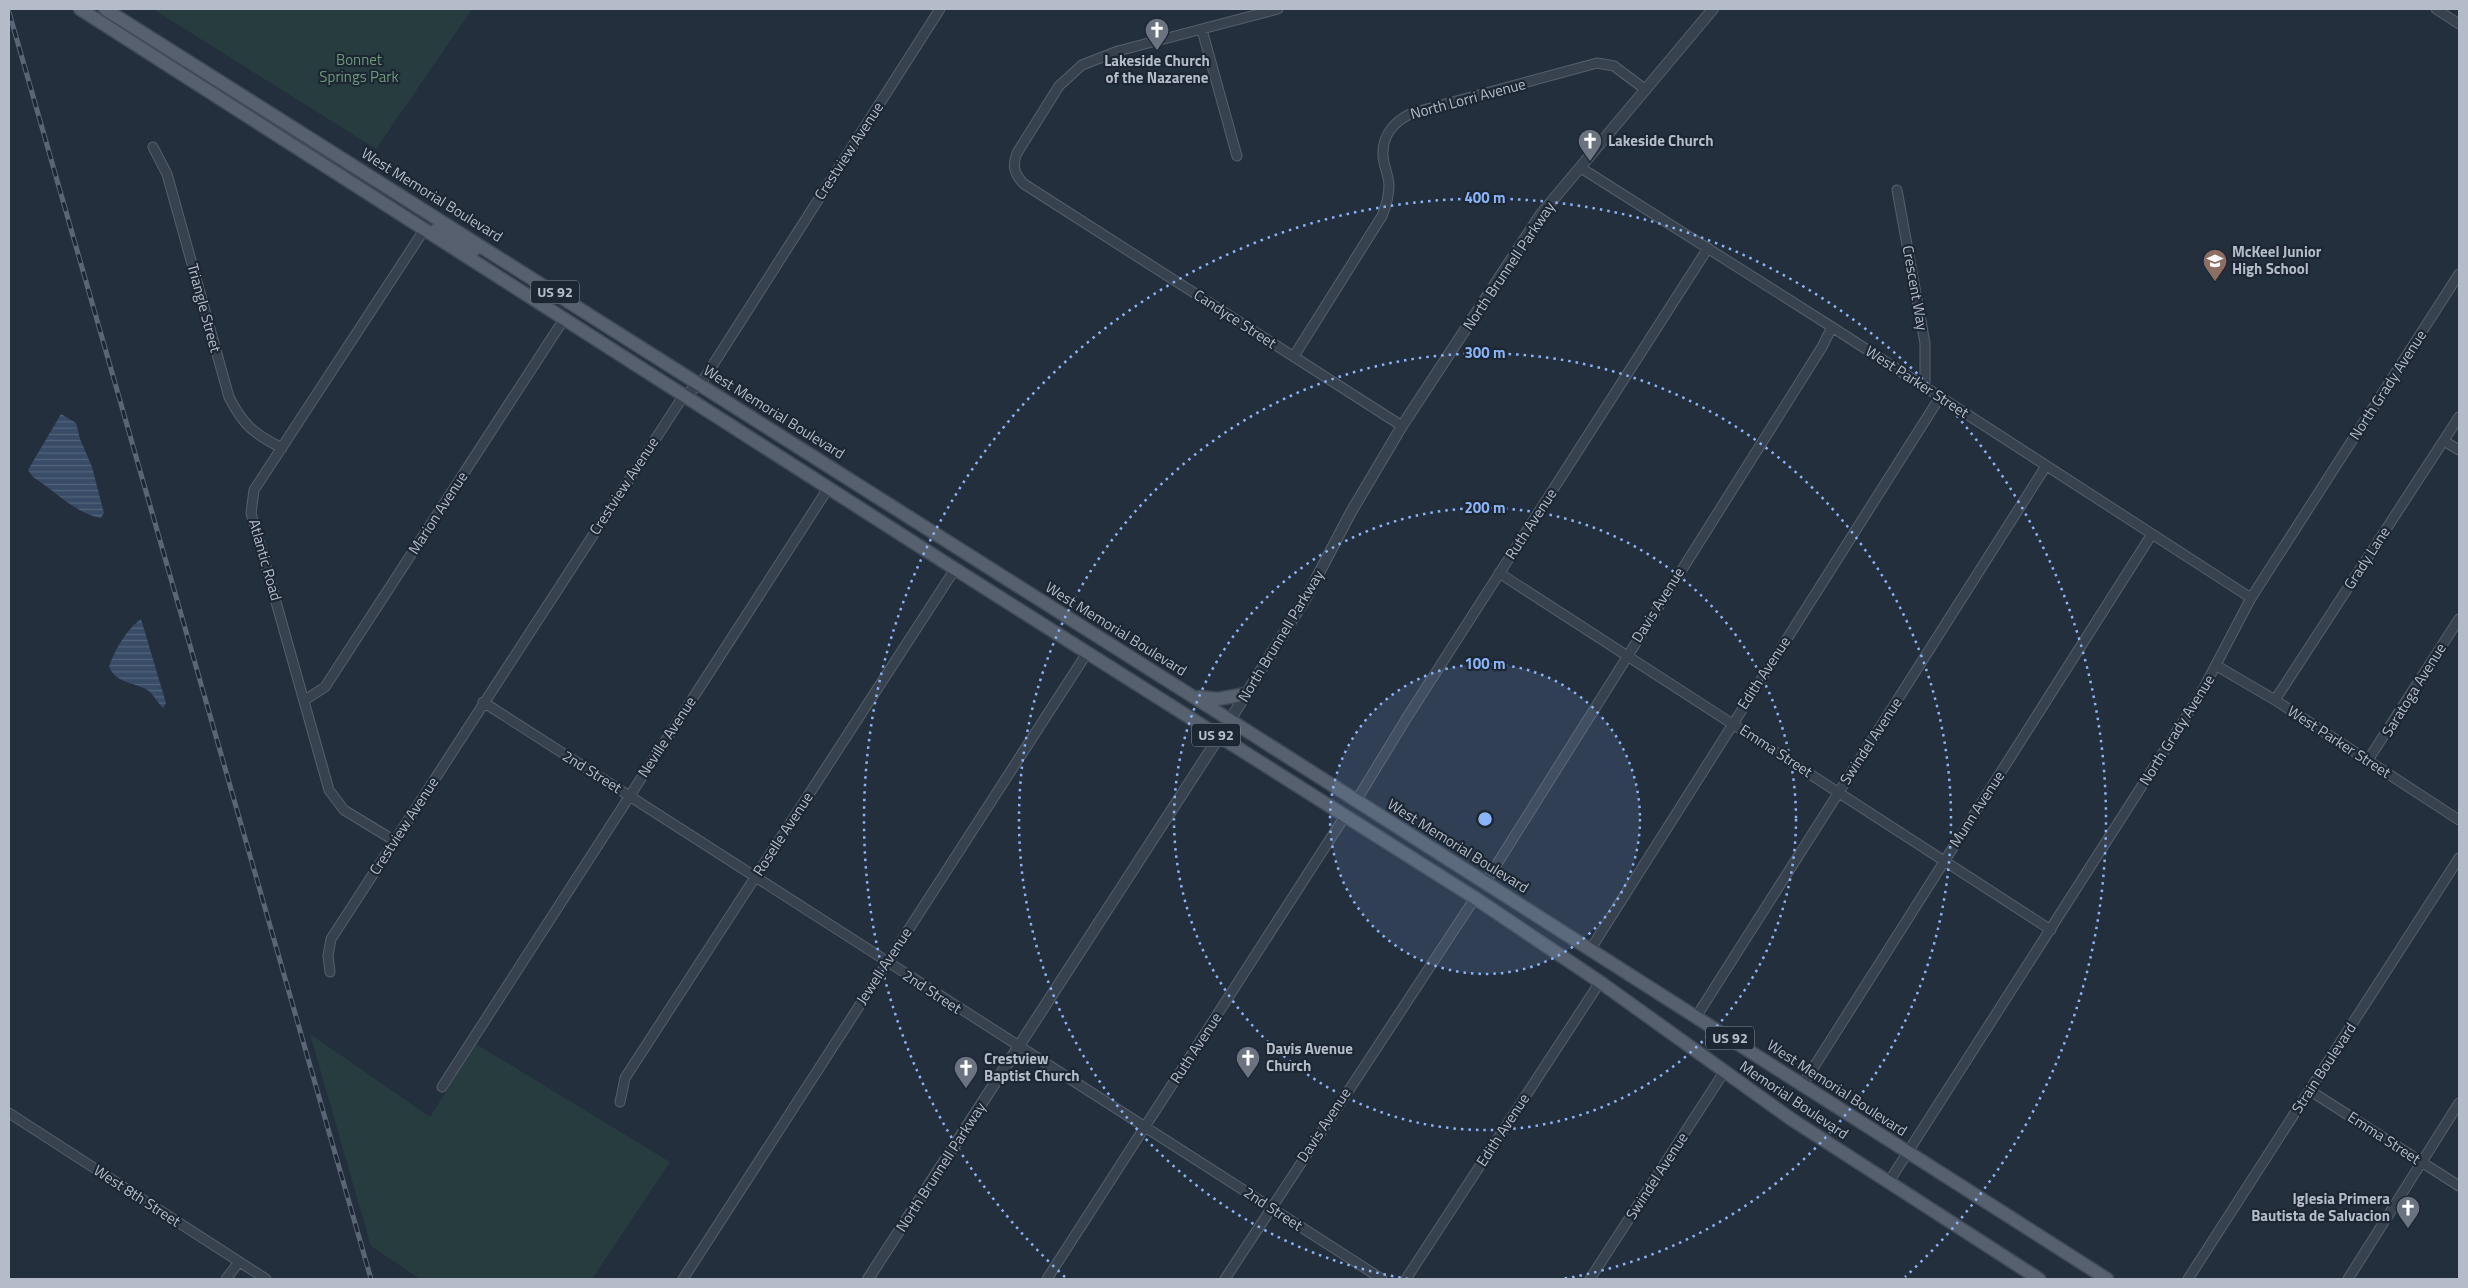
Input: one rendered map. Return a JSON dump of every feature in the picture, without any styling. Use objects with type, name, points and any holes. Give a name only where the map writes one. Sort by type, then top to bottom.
[{"type":"main road","name":"US 92","points":[[80,9],[954,569],[1475,898]]},
{"type":"main road","name":"West Memorial Boulevard","points":[[105,9],[434,215],[1191,695],[2107,1279]]},
{"type":"main road","points":[[323,165],[370,188],[411,212],[427,216],[434,215]]},
{"type":"main road","points":[[424,230],[446,233],[548,296],[570,302]]},
{"type":"main road","points":[[920,547],[967,554]]},
{"type":"main road","points":[[954,569],[981,571],[1004,578]]},
{"type":"main road","points":[[1191,695],[1218,699],[1246,694]]},
{"type":"main road","points":[[1448,881],[1465,884],[1485,882]]},
{"type":"main road","points":[[1475,898],[1494,897],[1513,901]]},
{"type":"main road","name":"Memorial Boulevard","points":[[1475,898],[1538,939],[1724,1072],[1888,1183],[2039,1279]]},
{"type":"street","name":"Crestview Avenue","points":[[330,972],[328,956],[331,939],[483,702],[684,395],[700,385],[940,9]]},
{"type":"street","name":"Candyce Street","points":[[1278,9],[1118,51],[1082,64],[1060,86],[1017,153],[1014,160],[1014,170],[1024,184],[1402,426]]},
{"type":"street","name":"North Brunnell Parkway","points":[[868,1279],[1230,720],[1307,596],[1351,512],[1402,426],[1541,214],[1713,9]]},
{"type":"street","points":[[2436,9],[2459,24]]},
{"type":"street","points":[[1202,30],[1237,156]]},
{"type":"street","name":"North Lorri Avenue","points":[[1294,356],[1382,216],[1387,203],[1389,184],[1383,155],[1385,142],[1391,128],[1401,118],[1412,113],[1597,63],[1614,66],[1646,90]]},
{"type":"street","name":"Triangle Street","points":[[153,147],[167,174],[229,397],[248,428],[260,437],[282,448]]},
{"type":"street","name":"West Parker Street","points":[[1581,168],[1925,386],[2251,598]]},
{"type":"street","name":"Crescent Way","points":[[1897,190],[1925,344],[1925,386]]},
{"type":"street","name":"Atlantic Road","points":[[395,841],[344,810],[336,802],[329,790],[251,512],[251,501],[254,490],[424,230]]},
{"type":"street","name":"Ruth Avenue","points":[[1356,801],[1499,573],[1708,248]]},
{"type":"street","name":"North Grady Avenue","points":[[1888,1183],[2051,930],[2217,666],[2251,598],[2459,274]]},
{"type":"street","name":"Marion Avenue","points":[[305,700],[325,687],[564,319]]},
{"type":"street","name":"Davis Avenue","points":[[1485,882],[1626,655],[1822,347],[1832,327]]},
{"type":"street","name":"Edith Avenue","points":[[1590,950],[1732,722],[1940,397]]},
{"type":"street","name":"Grady Lane","points":[[2275,700],[2459,417]]},
{"type":"street","points":[[2444,440],[2459,450]]},
{"type":"street","name":"Swindel Avenue","points":[[1696,1017],[2046,466]]},
{"type":"street","name":"Neville Avenue","points":[[442,1087],[829,488]]},
{"type":"street","name":"Munn Avenue","points":[[1803,1084],[2152,534]]},
{"type":"street","name":"Roselle Avenue","points":[[620,1102],[625,1078],[954,569]]},
{"type":"street","name":"Emma Street","points":[[1499,573],[2051,930]]},
{"type":"street","name":"Saratoga Avenue","points":[[2368,760],[2459,619]]},
{"type":"street","name":"Jewell Avenue","points":[[683,1279],[1087,653]]},
{"type":"street","name":"West Parker Street","points":[[2217,666],[2275,700],[2459,820]]},
{"type":"street","name":"2nd Street","points":[[483,702],[1018,1048],[1382,1279]]},
{"type":"street","name":"Ruth Avenue","points":[[1047,1279],[1346,816]]},
{"type":"street","name":"Strain Boulevard","points":[[2188,1279],[2459,858]]},
{"type":"street","name":"Davis Avenue","points":[[1225,1279],[1352,1081],[1475,898]]},
{"type":"street","name":"Edith Avenue","points":[[1406,1279],[1600,982]]},
{"type":"street","name":"Swindel Avenue","points":[[1590,1279],[1724,1072]]},
{"type":"street","name":"Emma Street","points":[[2310,1090],[2459,1186]]},
{"type":"street","points":[[2348,1279],[2459,1103]]},
{"type":"street","name":"West 8th Street","points":[[9,1113],[266,1279]]},
{"type":"street","points":[[226,1279],[239,1262]]},
{"type":"green space","name":"Bonnet Springs Park","points":[[153,9],[472,9],[376,149]]},
{"type":"green space","points":[[310,1034],[430,1117],[476,1044],[670,1162],[592,1279],[420,1279],[371,1246]]},
{"type":"water","points":[[61,414],[76,423],[80,439],[92,467],[104,513],[101,518],[92,516],[74,507],[33,477],[28,470]]},
{"type":"water","points":[[141,619],[166,703],[163,708],[150,692],[117,677],[109,667],[122,641],[131,628]]},
{"type":"railway","points":[[9,12],[371,1279]]},
{"type":"place","name":"Lakeside Church of the Nazarene","points":[[1157,51]]},
{"type":"place","name":"Lakeside Church","points":[[1590,162]]},
{"type":"place","name":"McKeel Junior High School","points":[[2215,282]]},
{"type":"place","name":"Davis Avenue Church","points":[[1248,1079]]},
{"type":"place","name":"Crestview Baptist Church","points":[[966,1089]]},
{"type":"place","name":"Iglesia Primera Bautista de Salvacion","points":[[2408,1229]]}]
